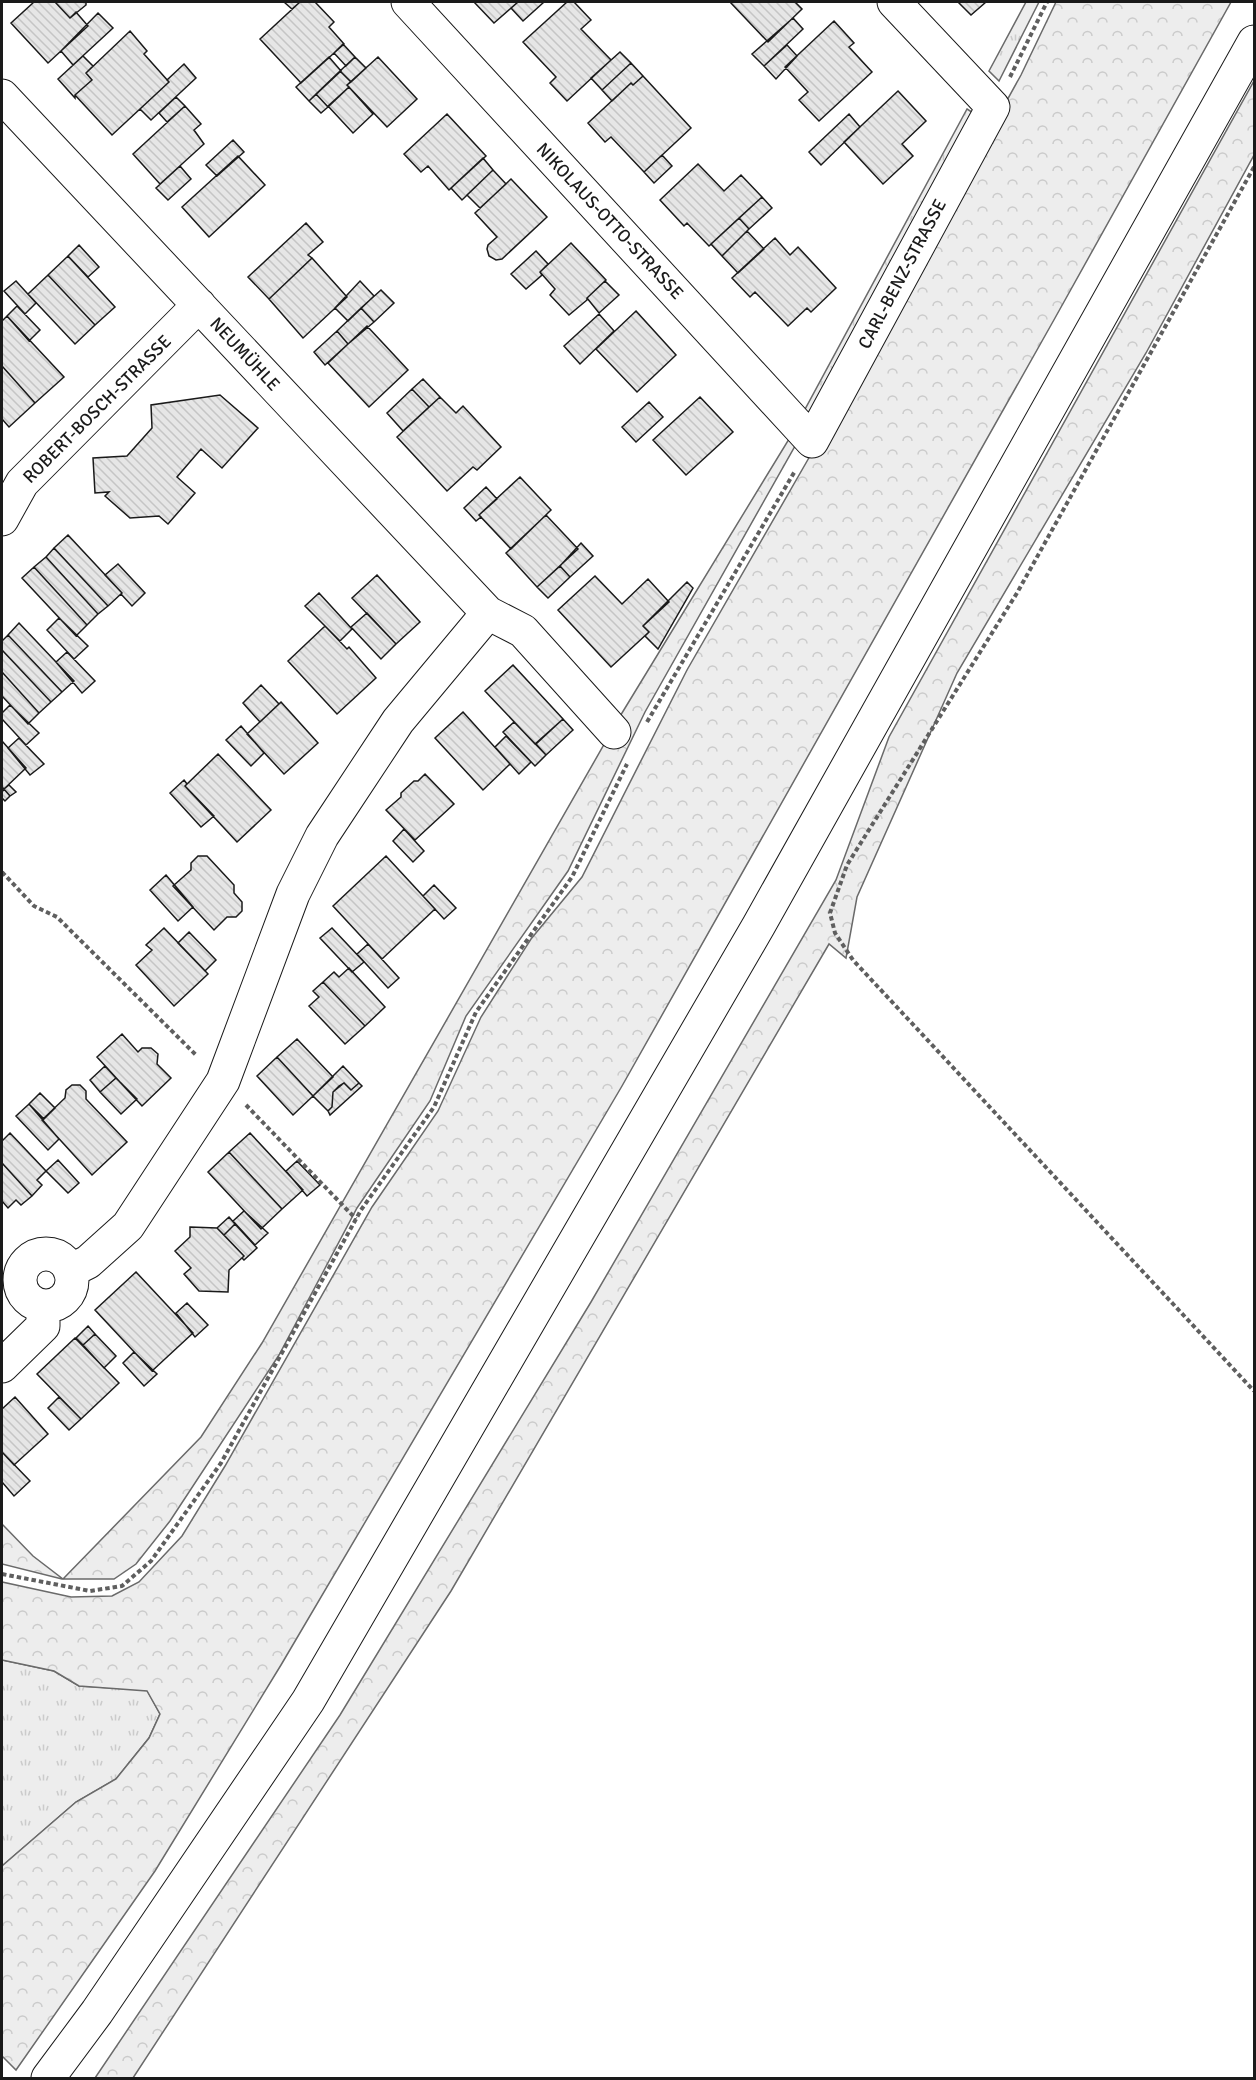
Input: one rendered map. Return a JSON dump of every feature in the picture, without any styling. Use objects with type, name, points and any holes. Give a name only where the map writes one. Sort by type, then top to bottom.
[{"type":"street","name":"NIKOLAUS-OTTO-STRASSE","points":[[408,2],[812,441]]},
{"type":"street","points":[[894,2],[993,107]]},
{"type":"street","points":[[48,2079],[97,2012],[308,1701],[759,925],[1254,42]]},
{"type":"street","name":"NEUMÜHLE","points":[[2,96],[488,613],[523,631],[629,730]]},
{"type":"street","name":"CARL-BENZ-STRASSE","points":[[812,441],[993,107]]},
{"type":"street","name":"ROBERT-BOSCH-STRASSE","points":[[2,519],[22,483],[199,305]]},
{"type":"street","points":[[70,1271],[88,1262],[128,1226],[223,1081],[293,894],[322,836],[398,721],[488,613]]},
{"type":"street","points":[[54,1255],[62,1260],[70,1271],[72,1286],[68,1295],[61,1302],[43,1307],[33,1304],[26,1298],[19,1279],[21,1270],[35,1256],[54,1255]]},
{"type":"street","points":[[2,1366],[43,1326],[43,1307]]},
{"type":"path","points":[[993,107],[1047,2]]},
{"type":"path","points":[[1254,168],[1017,593],[847,865],[830,914],[836,933],[853,960],[1254,1391]]},
{"type":"path","points":[[629,730],[812,441]]},
{"type":"path","points":[[2,1574],[90,1591],[123,1586],[151,1561],[220,1463],[356,1219],[434,1107],[476,1012],[572,878],[628,763]]},
{"type":"path","points":[[2,872],[33,906],[57,917],[223,1081],[356,1219]]},
{"type":"green space","points":[[1026,2],[1039,2],[999,81],[989,71]]},
{"type":"green space","points":[[1056,2],[1231,2],[622,1086],[281,1665],[155,1871],[16,2070],[2,2056],[2,1866],[76,1802],[116,1779],[149,1738],[160,1714],[147,1691],[79,1686],[54,1671],[2,1660],[2,1582],[71,1597],[112,1596],[139,1582],[182,1536],[225,1466],[372,1207],[438,1111],[481,1017],[531,939],[582,877],[687,670],[814,449],[1021,75]]},
{"type":"green space","points":[[1254,81],[1254,155],[1146,353],[957,673],[857,897],[846,958],[829,944],[451,1591],[133,2078],[95,2078],[340,1715],[591,1302],[836,880],[889,737]]},
{"type":"green space","points":[[967,109],[975,114],[795,446],[789,439]]},
{"type":"green space","points":[[789,439],[795,446],[645,712],[568,871],[466,1016],[430,1101],[357,1208],[279,1355],[170,1521],[136,1564],[114,1579],[63,1579],[201,1437],[262,1343],[622,713]]},
{"type":"green space","points":[[2,1524],[33,1556],[63,1579],[2,1564]]},
{"type":"green space","points":[[2,1660],[54,1671],[79,1686],[147,1690],[160,1714],[149,1738],[116,1779],[76,1802],[2,1866]]},
{"type":"building","points":[[34,2],[55,2],[70,18],[76,12],[88,26],[48,63],[11,23]]},
{"type":"building","points":[[55,2],[86,2],[86,5],[70,18]]},
{"type":"building","points":[[284,2],[300,2],[292,9]]},
{"type":"building","points":[[300,2],[315,2],[334,22],[329,27],[344,44],[301,83],[260,39]]},
{"type":"building","points":[[474,2],[518,2],[494,23]]},
{"type":"building","points":[[518,2],[544,2],[523,21],[511,8]]},
{"type":"building","points":[[567,2],[574,2],[591,20],[581,29],[611,60],[567,101],[550,83],[556,77],[523,42]]},
{"type":"building","points":[[730,2],[795,2],[802,9],[768,42]]},
{"type":"building","points":[[958,2],[986,2],[971,15]]},
{"type":"building","points":[[98,13],[113,28],[73,65],[61,51]]},
{"type":"building","points":[[793,18],[803,29],[764,66],[752,54]]},
{"type":"building","points":[[834,21],[854,43],[849,47],[872,72],[819,121],[799,100],[808,92],[785,67]]},
{"type":"building","points":[[130,31],[147,51],[144,54],[169,82],[112,135],[75,95],[92,80],[86,73]]},
{"type":"building","points":[[343,44],[355,57],[346,66],[334,53]]},
{"type":"building","points":[[787,45],[797,56],[776,79],[764,66]]},
{"type":"building","points":[[620,52],[631,63],[602,90],[591,78]]},
{"type":"building","points":[[83,56],[93,66],[86,73],[92,80],[75,95],[75,98],[58,79]]},
{"type":"building","points":[[329,57],[341,71],[309,101],[296,87]]},
{"type":"building","points":[[355,57],[366,68],[351,82],[340,71]]},
{"type":"building","points":[[378,57],[417,99],[387,127],[347,85]]},
{"type":"building","points":[[631,63],[643,76],[633,85],[631,83],[612,101],[602,90]]},
{"type":"building","points":[[184,64],[196,78],[151,120],[140,109],[169,82],[167,80]]},
{"type":"building","points":[[340,71],[351,82],[347,85],[349,87],[328,107],[316,94]]},
{"type":"building","points":[[643,76],[691,128],[644,172],[611,137],[605,142],[588,123],[631,83],[633,85]]},
{"type":"building","points":[[349,87],[373,114],[353,133],[328,106]]},
{"type":"building","points":[[898,91],[926,121],[902,144],[913,156],[883,184],[844,142]]},
{"type":"building","points":[[316,94],[328,107],[321,113],[309,101]]},
{"type":"building","points":[[176,97],[185,106],[167,122],[159,113]]},
{"type":"building","points":[[185,106],[201,124],[194,130],[204,144],[160,184],[133,154]]},
{"type":"building","points":[[447,114],[486,156],[449,190],[428,166],[421,172],[404,154]]},
{"type":"building","points":[[849,114],[860,127],[821,165],[809,152]]},
{"type":"building","points":[[233,140],[244,152],[217,176],[206,165]]},
{"type":"building","points":[[662,155],[672,166],[654,183],[644,172]]},
{"type":"building","points":[[238,156],[265,185],[209,237],[182,207]]},
{"type":"building","points":[[483,158],[493,170],[462,200],[451,188]]},
{"type":"building","points":[[698,164],[724,191],[741,175],[762,197],[709,246],[687,223],[684,226],[660,200]]},
{"type":"building","points":[[180,166],[191,179],[168,200],[156,188]]},
{"type":"building","points":[[493,170],[506,184],[480,208],[467,195]]},
{"type":"building","points":[[511,179],[547,217],[502,259],[496,260],[489,256],[487,249],[497,237],[475,213]]},
{"type":"building","points":[[762,197],[772,208],[749,229],[739,218]]},
{"type":"building","points":[[739,218],[749,229],[722,256],[711,244]]},
{"type":"building","points":[[306,223],[323,242],[308,255],[312,258],[269,299],[248,277]]},
{"type":"building","points":[[747,231],[764,249],[738,273],[722,256]]},
{"type":"building","points":[[775,238],[790,255],[798,247],[836,288],[811,312],[807,308],[788,326],[755,292],[750,297],[732,278]]},
{"type":"building","points":[[571,243],[606,280],[569,315],[550,295],[555,289],[540,272]]},
{"type":"building","points":[[79,245],[99,267],[88,277],[68,256]]},
{"type":"building","points":[[536,251],[548,264],[540,272],[542,275],[526,289],[511,274]]},
{"type":"building","points":[[68,256],[115,307],[95,325],[48,275]]},
{"type":"building","points":[[312,258],[347,297],[303,338],[269,299]]},
{"type":"building","points":[[48,275],[95,325],[75,344],[28,294]]},
{"type":"building","points":[[16,281],[36,303],[25,314],[4,291]]},
{"type":"building","points":[[360,281],[374,296],[348,321],[335,308]]},
{"type":"building","points":[[605,281],[619,295],[599,313],[587,298]]},
{"type":"building","points":[[381,290],[394,303],[374,322],[361,308]]},
{"type":"building","points":[[17,306],[40,330],[29,341],[7,316]]},
{"type":"building","points":[[361,308],[374,322],[348,344],[337,331]]},
{"type":"building","points":[[636,311],[676,355],[637,392],[596,349]]},
{"type":"building","points":[[599,314],[614,331],[580,364],[564,346]]},
{"type":"building","points":[[7,316],[64,377],[35,403],[2,366],[2,321]]},
{"type":"building","points":[[367,326],[408,370],[369,407],[328,363]]},
{"type":"building","points":[[337,331],[348,344],[325,365],[314,352]]},
{"type":"building","points":[[2,366],[35,403],[9,427],[2,419]]},
{"type":"building","points":[[423,379],[440,397],[429,407],[412,389]]},
{"type":"building","points":[[412,389],[429,407],[403,431],[387,413]]},
{"type":"building","points":[[220,395],[258,428],[222,468],[201,449],[177,477],[195,493],[168,524],[159,516],[130,518],[105,496],[109,492],[95,493],[93,458],[127,456],[152,428],[151,405]]},
{"type":"building","points":[[440,397],[456,413],[463,406],[501,447],[477,470],[473,467],[447,491],[397,437]]},
{"type":"building","points":[[700,397],[733,432],[686,475],[653,440]]},
{"type":"building","points":[[649,402],[663,417],[636,442],[622,427]]},
{"type":"building","points":[[520,477],[551,510],[511,549],[479,515]]},
{"type":"building","points":[[486,487],[497,499],[479,515],[481,517],[476,521],[464,508]]},
{"type":"building","points":[[546,515],[578,549],[537,587],[506,553]]},
{"type":"building","points":[[68,535],[122,593],[108,606],[54,548]]},
{"type":"building","points":[[581,543],[593,556],[570,577],[560,566]]},
{"type":"building","points":[[54,548],[108,606],[98,614],[46,557]]},
{"type":"building","points":[[46,557],[98,614],[87,625],[34,567]]},
{"type":"building","points":[[118,564],[145,593],[132,606],[105,575]]},
{"type":"building","points":[[560,566],[570,577],[548,598],[537,587]]},
{"type":"building","points":[[34,567],[87,625],[76,636],[22,578]]},
{"type":"building","points":[[377,575],[420,622],[396,644],[352,598]]},
{"type":"building","points":[[595,576],[622,604],[648,579],[669,602],[643,626],[649,632],[611,667],[558,610]]},
{"type":"building","points":[[687,582],[693,588],[658,649],[645,636],[649,632],[643,626]]},
{"type":"building","points":[[319,593],[352,629],[340,641],[305,606]]},
{"type":"building","points":[[367,613],[396,644],[381,659],[351,627]]},
{"type":"building","points":[[59,618],[88,646],[74,659],[47,630]]},
{"type":"building","points":[[19,623],[74,681],[62,692],[8,635]]},
{"type":"building","points":[[325,626],[347,649],[349,647],[376,678],[337,714],[288,661]]},
{"type":"building","points":[[8,635],[62,692],[51,702],[2,650],[2,641]]},
{"type":"building","points":[[2,650],[51,702],[39,713],[2,672]]},
{"type":"building","points":[[67,652],[95,681],[82,693],[56,662]]},
{"type":"building","points":[[513,665],[563,719],[535,744],[485,691]]},
{"type":"building","points":[[2,672],[39,713],[28,724],[2,696]]},
{"type":"building","points":[[261,685],[279,704],[260,722],[243,703]]},
{"type":"building","points":[[281,702],[318,743],[284,774],[247,734]]},
{"type":"building","points":[[10,705],[39,733],[26,745],[2,719],[2,713]]},
{"type":"building","points":[[463,712],[510,764],[483,790],[435,738]]},
{"type":"building","points":[[563,719],[573,730],[546,755],[536,744]]},
{"type":"building","points":[[514,722],[546,755],[535,766],[503,732]]},
{"type":"building","points":[[241,726],[264,753],[251,766],[226,740]]},
{"type":"building","points":[[506,736],[531,762],[519,774],[495,747]]},
{"type":"building","points":[[19,738],[44,764],[30,775],[8,748]]},
{"type":"building","points":[[2,741],[26,768],[4,789],[2,787]]},
{"type":"building","points":[[218,754],[271,810],[237,842],[185,786]]},
{"type":"building","points":[[425,774],[454,804],[415,840],[386,810],[414,781],[418,781]]},
{"type":"building","points":[[184,780],[187,784],[185,786],[214,816],[201,827],[170,793]]},
{"type":"building","points":[[9,785],[16,792],[10,796],[4,789]]},
{"type":"building","points":[[4,789],[10,796],[5,801],[2,798]]},
{"type":"building","points":[[404,829],[424,851],[413,862],[393,841]]},
{"type":"building","points":[[198,856],[207,856],[234,885],[234,893],[242,902],[242,911],[236,917],[227,917],[214,930],[173,886],[191,870],[191,863]]},
{"type":"building","points":[[386,856],[435,909],[382,959],[333,906]]},
{"type":"building","points":[[166,875],[193,907],[178,921],[150,890]]},
{"type":"building","points":[[434,885],[456,908],[444,919],[423,896]]},
{"type":"building","points":[[164,928],[208,974],[174,1006],[136,965],[152,950],[146,945]]},
{"type":"building","points":[[332,928],[364,962],[352,972],[320,938]]},
{"type":"building","points":[[189,932],[216,960],[205,971],[178,943]]},
{"type":"building","points":[[368,944],[399,978],[388,988],[357,954]]},
{"type":"building","points":[[349,968],[385,1007],[365,1026],[323,982],[334,972],[339,977]]},
{"type":"building","points":[[323,982],[365,1026],[345,1044],[309,1006],[319,997],[313,991]]},
{"type":"building","points":[[122,1034],[138,1052],[142,1048],[151,1048],[158,1054],[157,1064],[171,1078],[142,1106],[97,1057]]},
{"type":"building","points":[[297,1039],[333,1077],[313,1096],[277,1057]]},
{"type":"building","points":[[277,1057],[313,1096],[293,1115],[257,1076]]},
{"type":"building","points":[[105,1066],[116,1078],[100,1092],[90,1080]]},
{"type":"building","points":[[343,1066],[359,1083],[351,1090],[344,1083],[339,1086],[333,1092],[332,1107],[328,1111],[313,1096]]},
{"type":"building","points":[[116,1078],[137,1099],[121,1114],[100,1092]]},
{"type":"building","points":[[344,1083],[351,1090],[359,1083],[362,1086],[330,1115],[328,1111],[332,1107],[333,1092]]},
{"type":"building","points":[[72,1085],[80,1085],[86,1091],[86,1099],[127,1142],[92,1175],[42,1120],[65,1098],[66,1090]]},
{"type":"building","points":[[40,1093],[55,1108],[44,1119],[29,1104]]},
{"type":"building","points":[[29,1104],[59,1139],[48,1150],[16,1116]]},
{"type":"building","points":[[10,1133],[46,1171],[37,1180],[42,1185],[32,1196],[2,1163],[2,1141]]},
{"type":"building","points":[[250,1133],[303,1190],[282,1209],[229,1152]]},
{"type":"building","points":[[229,1152],[282,1209],[261,1229],[208,1172]]},
{"type":"building","points":[[58,1160],[79,1183],[68,1193],[46,1171]]},
{"type":"building","points":[[297,1161],[320,1185],[307,1196],[286,1171]]},
{"type":"building","points":[[2,1163],[32,1196],[21,1205],[16,1200],[8,1208],[2,1201]]},
{"type":"building","points":[[244,1211],[268,1233],[255,1245],[233,1221]]},
{"type":"building","points":[[229,1217],[235,1224],[224,1235],[217,1228]]},
{"type":"building","points":[[235,1224],[257,1248],[244,1260],[242,1258],[244,1256],[224,1235]]},
{"type":"building","points":[[190,1227],[217,1228],[244,1256],[229,1270],[228,1292],[199,1291],[184,1274],[191,1268],[175,1251],[190,1237]]},
{"type":"building","points":[[136,1272],[193,1333],[152,1371],[95,1310]]},
{"type":"building","points":[[187,1303],[208,1325],[195,1337],[176,1313]]},
{"type":"building","points":[[88,1326],[95,1334],[83,1345],[76,1338]]},
{"type":"building","points":[[95,1334],[116,1356],[104,1368],[83,1345]]},
{"type":"building","points":[[75,1338],[119,1383],[81,1419],[37,1374]]},
{"type":"building","points":[[134,1352],[157,1374],[144,1386],[123,1363]]},
{"type":"building","points":[[15,1397],[48,1434],[14,1465],[2,1452],[2,1409]]},
{"type":"building","points":[[59,1397],[81,1419],[69,1430],[48,1408]]},
{"type":"building","points":[[2,1452],[30,1481],[14,1496],[2,1482]]}]
